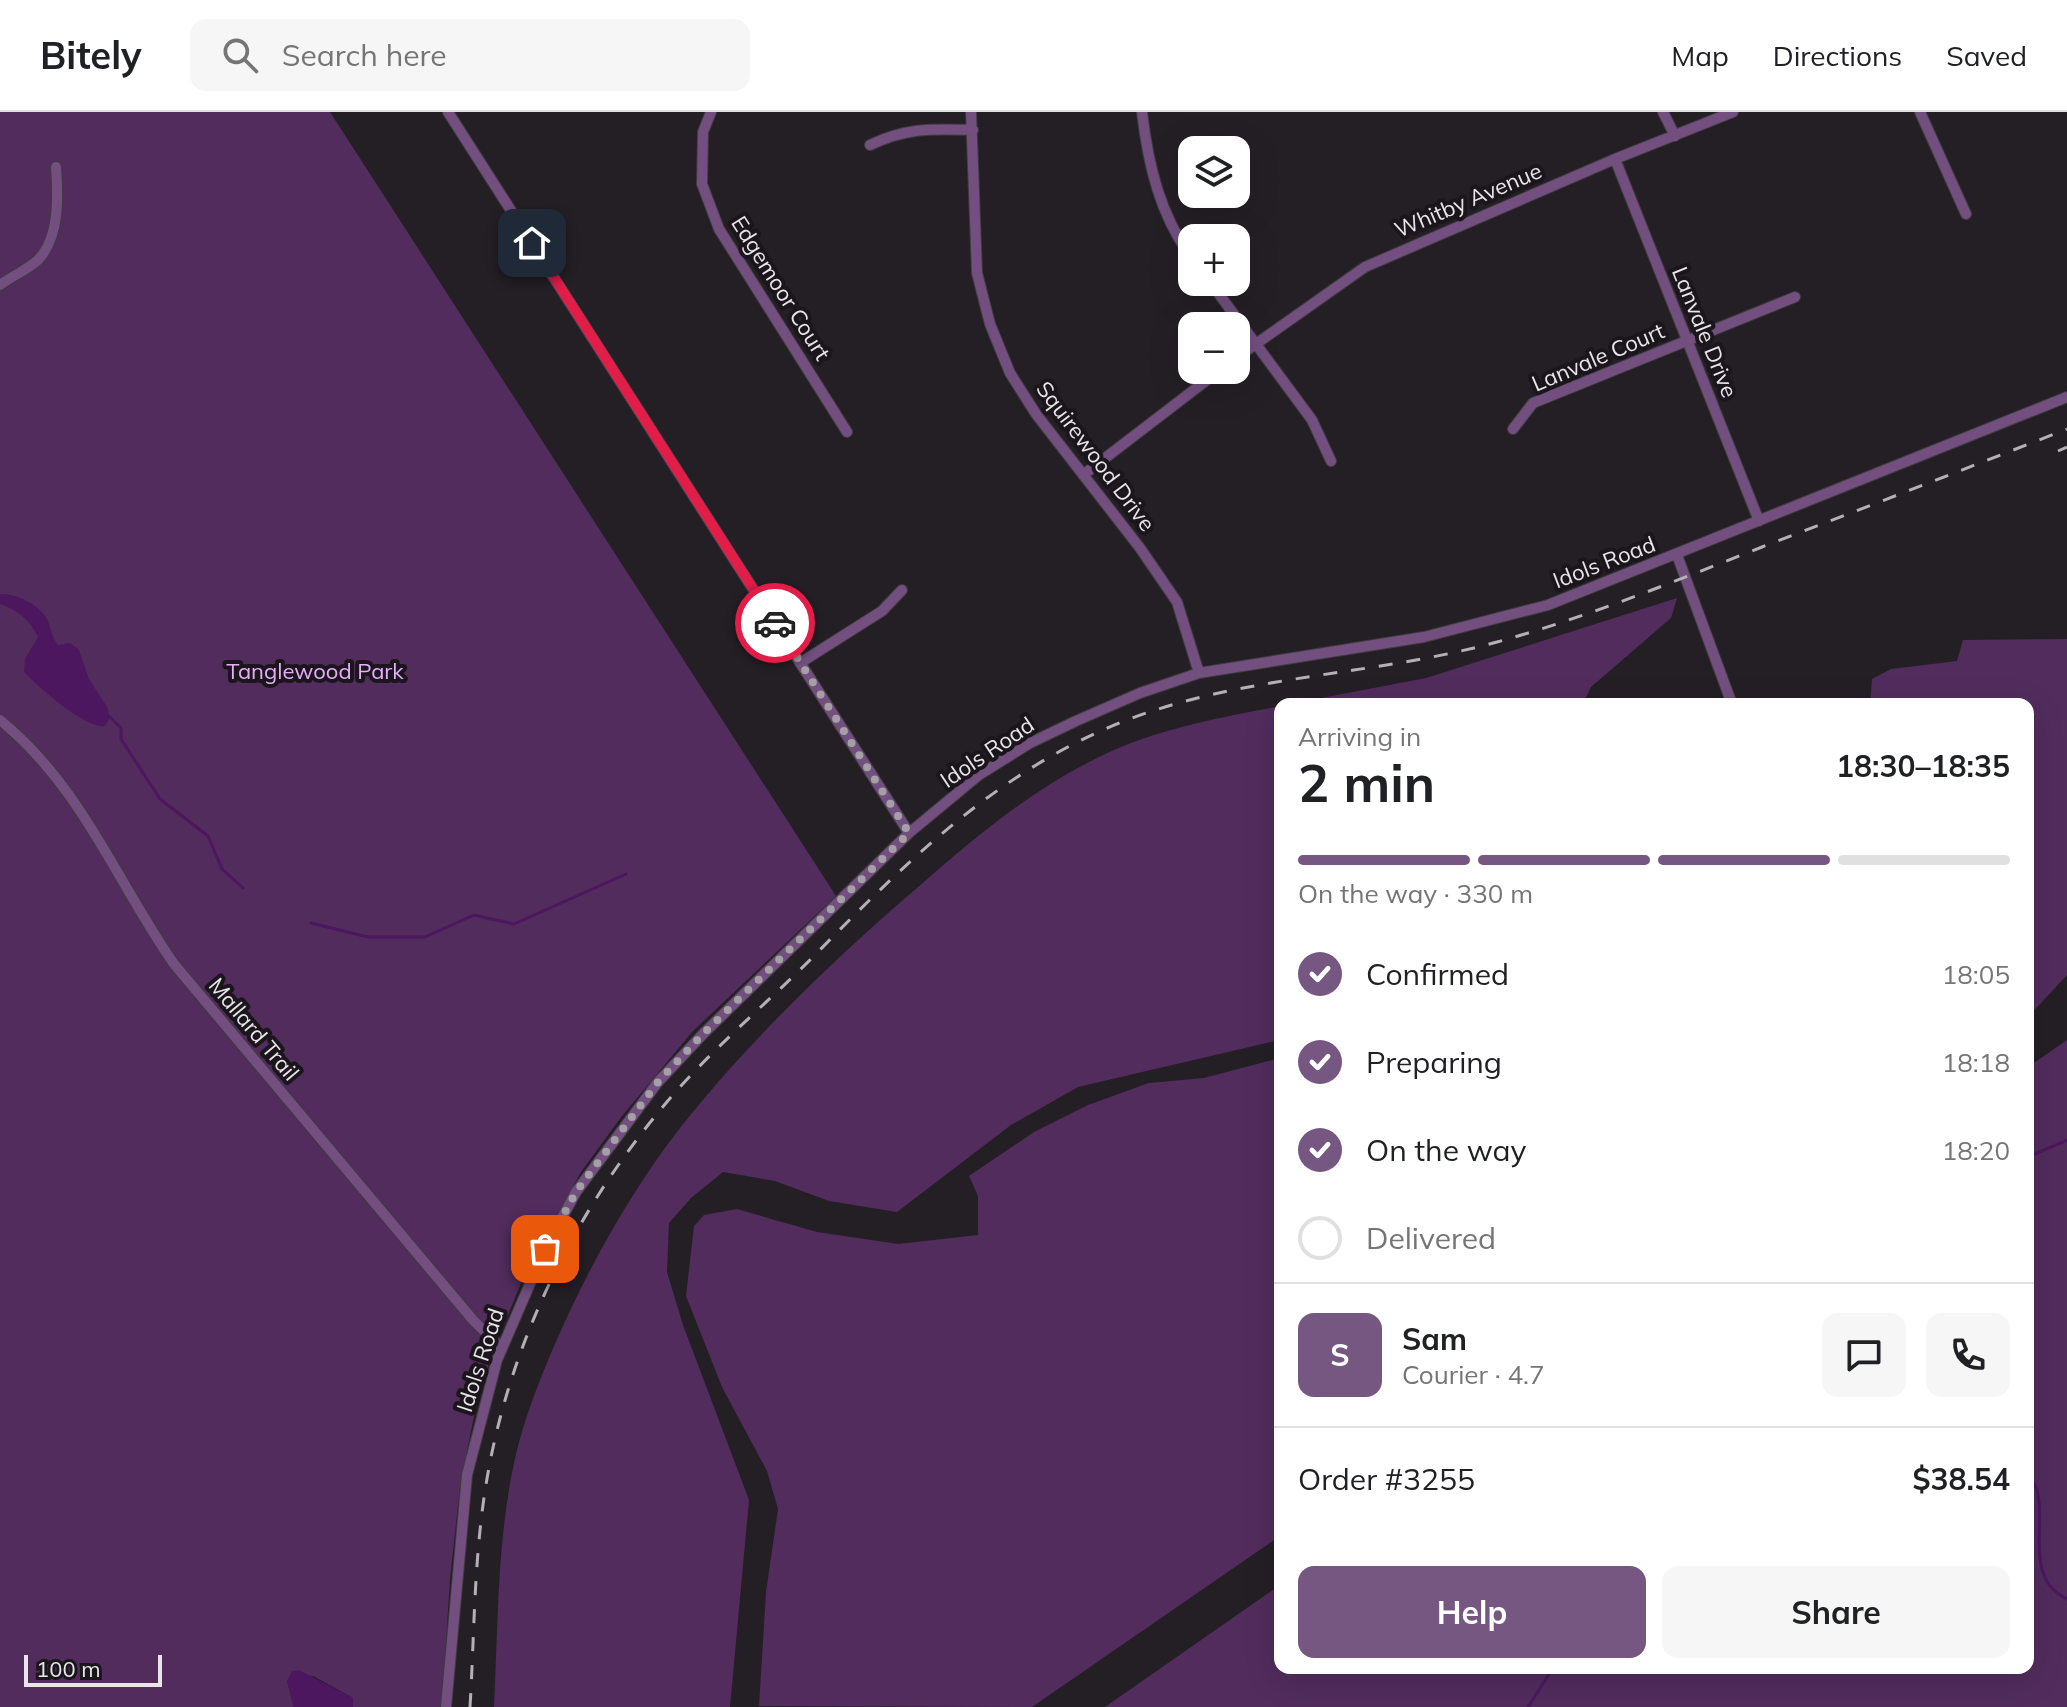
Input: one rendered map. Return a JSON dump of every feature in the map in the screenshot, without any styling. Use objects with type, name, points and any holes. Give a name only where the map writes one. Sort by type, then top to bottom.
[{"type":"street","points":[[448,112],[909,833]]},
{"type":"street","name":"Edgemoor Court","points":[[711,112],[703,132],[702,184],[719,229],[847,432]]},
{"type":"street","name":"Squirewood Drive","points":[[971,112],[977,273],[990,324],[1010,373],[1036,414],[1177,602],[1199,673]]},
{"type":"street","points":[[1142,112],[1146,151],[1160,201],[1178,233]]},
{"type":"street","points":[[1663,112],[1675,136]]},
{"type":"street","name":"Whitby Avenue","points":[[1250,347],[1365,267],[1615,159],[1733,112]]},
{"type":"street","points":[[1920,112],[1966,214]]},
{"type":"street","points":[[870,145],[896,133],[920,128],[973,130]]},
{"type":"street","name":"Lanvale Drive","points":[[1615,159],[1759,521]]},
{"type":"street","points":[[0,285],[33,263],[46,248],[56,212],[56,167]]},
{"type":"street","points":[[1221,296],[1312,420],[1331,461]]},
{"type":"street","name":"Lanvale Court","points":[[1513,429],[1533,403],[1795,297]]},
{"type":"street","points":[[1083,475],[1202,384]]},
{"type":"street","name":"Idols Road","points":[[446,1707],[467,1475],[501,1348],[545,1249],[576,1192],[658,1082],[704,1033],[909,833],[979,775],[1030,743],[1140,693],[1199,673],[1424,637],[1548,605],[2067,397]]},
{"type":"street","points":[[1677,555],[1730,698]]},
{"type":"street","points":[[800,663],[882,611],[902,590]]},
{"type":"street","name":"Mallard Trail","points":[[0,720],[37,753],[78,804],[139,911],[174,964],[473,1320],[501,1348]]},
{"type":"green space","name":"Tanglewood Park","points":[[0,112],[330,112],[836,896],[693,1031],[622,1116],[581,1172],[525,1273],[508,1315],[498,1322],[489,1347],[490,1360],[475,1411],[460,1487],[450,1579],[442,1707],[353,1707],[353,1698],[313,1676],[287,1681],[294,1707],[0,1707]]},
{"type":"green space","points":[[1677,598],[1671,618],[1591,687],[1586,698],[1321,698],[1426,678]]},
{"type":"green space","points":[[2067,639],[2067,975],[2034,1011],[2034,698],[1870,698],[1872,679],[1891,669],[1957,661],[1963,640]]},
{"type":"green space","points":[[1274,707],[1274,1041],[1078,1087],[1011,1125],[897,1212],[829,1201],[775,1181],[723,1172],[691,1198],[669,1223],[667,1272],[683,1325],[749,1500],[730,1707],[494,1707],[505,1517],[519,1443],[530,1407],[559,1335],[594,1262],[635,1192],[680,1128],[733,1065],[824,972],[886,915],[1004,816],[1051,784],[1101,756],[1144,738]]},
{"type":"green space","points":[[2067,1040],[2067,1707],[1105,1707],[1274,1589],[1274,1674],[2034,1674],[2034,1063]]},
{"type":"green space","points":[[1274,1060],[1274,1540],[1032,1707],[759,1706],[766,1592],[778,1509],[767,1471],[722,1387],[686,1296],[694,1226],[704,1215],[737,1209],[817,1232],[898,1244],[978,1235],[978,1196],[969,1176],[1034,1132],[1088,1105],[1149,1083],[1204,1078]]},
{"type":"shaded area","points":[[0,594],[31,603],[47,619],[58,645],[70,643],[79,650],[89,679],[107,707],[110,718],[105,726],[75,714],[24,672],[25,659],[38,637],[23,616],[0,604]]},
{"type":"shaded area","points":[[299,1670],[353,1698],[353,1707],[294,1707],[287,1681],[292,1671]]},
{"type":"waterway","points":[[109,716],[121,728],[121,739],[160,799],[208,836],[222,869],[243,888]]},
{"type":"waterway","points":[[311,923],[368,937],[425,937],[474,915],[514,924],[626,874]]},
{"type":"waterway","points":[[2034,1154],[2067,1140]]},
{"type":"waterway","points":[[2034,1485],[2039,1504],[2041,1565],[2053,1590],[2067,1599]]},
{"type":"waterway","points":[[1528,1707],[1549,1674]]},
{"type":"railway","points":[[470,1707],[478,1555],[492,1451],[523,1346],[569,1245],[627,1152],[678,1089],[878,892],[983,801],[1061,751],[1150,712],[1248,687],[1448,654],[1531,632],[1598,610],[2067,429]]},
{"type":"railway","points":[[2058,451],[2067,447]]},
{"type":"way so far","points":[[545,1249],[576,1192],[658,1082],[909,833],[775,623]]},
{"type":"route","points":[[532,243],[775,623]]}]
